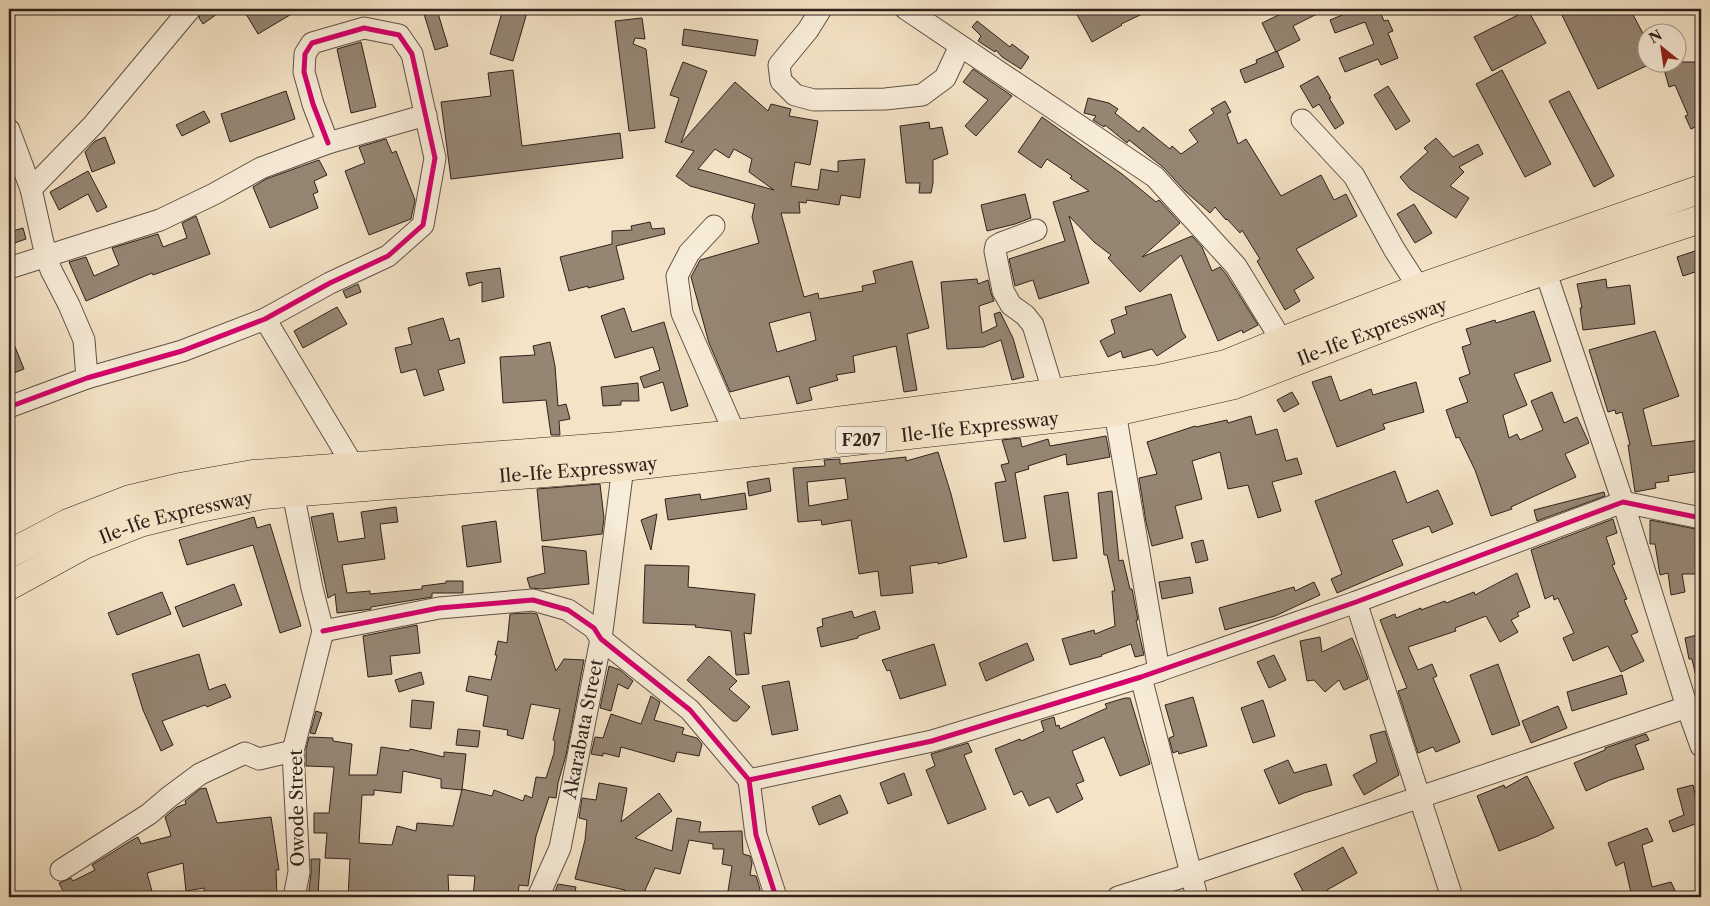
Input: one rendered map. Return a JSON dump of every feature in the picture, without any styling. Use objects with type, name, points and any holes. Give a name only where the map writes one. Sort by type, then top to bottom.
[{"type":"main road","name":"Ile-Ife Expressway","points":[[9,586],[84,545],[140,523],[254,497],[623,467],[1115,412],[1234,385],[1287,352],[1419,288],[1701,189]]},
{"type":"main road","name":"Ile-Ife Expressway","points":[[9,554],[68,523],[130,499],[180,487],[253,474],[608,447],[735,434],[1159,379],[1287,352],[1377,329],[1545,270],[1701,220]]},
{"type":"street","points":[[31,190],[93,125],[190,9]]},
{"type":"street","points":[[821,9],[808,30],[779,65],[780,81],[794,95],[814,100],[885,99],[922,95],[945,78],[960,46]]},
{"type":"street","points":[[906,9],[1155,176],[1236,266],[1287,352]]},
{"type":"street","points":[[9,407],[87,378],[182,351],[265,319],[330,283],[388,256],[423,226],[435,158],[412,54],[399,35],[364,28],[312,44],[305,54],[304,72],[313,104],[328,142]]},
{"type":"street","points":[[9,268],[160,220],[214,194],[261,168],[328,142],[426,115]]},
{"type":"street","points":[[1302,120],[1354,176],[1394,249],[1419,288]]},
{"type":"street","points":[[9,130],[31,190],[46,256],[84,340],[87,378]]},
{"type":"street","points":[[714,226],[689,253],[677,276],[682,313],[735,434]]},
{"type":"street","points":[[1036,230],[1001,243],[996,246],[996,250],[1003,292],[1011,305],[1025,315],[1033,326],[1054,394]]},
{"type":"street","points":[[1545,270],[1623,502],[1701,746]]},
{"type":"street","points":[[265,319],[354,467]]},
{"type":"street","points":[[1115,412],[1150,674],[1197,897]]},
{"type":"street","name":"Akarabata Street","points":[[538,897],[560,848],[601,639],[623,467]]},
{"type":"street","name":"Owode Street","points":[[293,493],[312,588],[323,631],[293,751],[299,872],[294,897]]},
{"type":"street","points":[[749,780],[932,741],[1150,674],[1356,602],[1623,502],[1701,518]]},
{"type":"street","points":[[323,631],[439,608],[533,600],[568,610],[594,628],[601,639],[690,710],[749,780],[756,835],[776,897]]},
{"type":"street","points":[[1356,602],[1452,897]]},
{"type":"street","points":[[1118,897],[1192,874],[1687,707]]},
{"type":"street","points":[[61,870],[149,814],[200,774],[245,753],[259,759],[293,751]]},
{"type":"building","points":[[202,9],[224,9],[203,24],[199,18]]},
{"type":"building","points":[[243,9],[300,9],[258,34]]},
{"type":"building","points":[[503,9],[528,9],[513,61],[490,54]]},
{"type":"building","points":[[1074,9],[1153,9],[1121,24],[1092,42]]},
{"type":"building","points":[[1291,9],[1327,9],[1293,26],[1300,40],[1276,52],[1262,23]]},
{"type":"building","points":[[1357,9],[1379,9],[1384,21],[1388,20],[1393,31],[1388,33],[1398,58],[1381,65],[1378,59],[1345,72],[1339,58],[1374,44],[1365,22],[1335,33],[1330,20]]},
{"type":"building","points":[[1559,9],[1630,9],[1638,24],[1638,70],[1598,89]]},
{"type":"building","points":[[437,10],[448,46],[435,50],[424,14]]},
{"type":"building","points":[[1528,10],[1546,43],[1492,71],[1474,37]]},
{"type":"building","points":[[642,18],[645,39],[635,38],[633,44],[646,49],[655,128],[629,131],[615,21]]},
{"type":"building","points":[[977,21],[1010,47],[1012,44],[1029,57],[1021,69],[1002,57],[996,50],[995,52],[978,41],[981,36],[972,27]]},
{"type":"building","points":[[684,29],[758,40],[755,56],[682,45]]},
{"type":"building","points":[[361,42],[376,107],[351,113],[337,49]]},
{"type":"building","points":[[1277,51],[1284,67],[1245,83],[1240,70],[1257,63],[1256,60]]},
{"type":"building","points":[[683,62],[707,71],[681,143],[735,82],[768,111],[771,104],[791,109],[789,116],[818,121],[810,165],[795,162],[791,186],[818,190],[821,169],[838,172],[838,161],[865,159],[860,198],[841,195],[839,205],[807,200],[806,203],[799,202],[800,213],[781,213],[804,297],[818,293],[819,299],[863,291],[862,286],[876,283],[873,271],[912,261],[929,328],[907,334],[917,390],[904,392],[896,346],[853,356],[855,372],[836,375],[838,380],[809,388],[812,400],[797,404],[789,376],[730,392],[709,343],[691,277],[700,260],[759,243],[752,217],[755,204],[690,186],[676,176],[694,151],[665,142],[679,98],[670,95]],"holes":[[[715,149],[729,158],[734,149],[752,159],[749,172],[774,190],[698,169]],[[810,312],[816,340],[777,352],[769,323]]]},
{"type":"building","points":[[1688,62],[1698,62],[1701,71],[1701,124],[1691,129],[1685,116],[1688,115],[1675,85],[1669,87],[1665,72],[1688,72]]},
{"type":"building","points":[[973,69],[1012,96],[976,136],[965,126],[988,100],[963,82]]},
{"type":"building","points":[[513,70],[522,146],[620,133],[623,158],[451,179],[441,102],[491,96],[488,73]]},
{"type":"building","points":[[1502,70],[1551,164],[1525,177],[1476,84]]},
{"type":"building","points":[[1318,76],[1344,123],[1335,129],[1319,104],[1313,108],[1300,86]]},
{"type":"building","points":[[1388,86],[1410,121],[1396,130],[1374,95]]},
{"type":"building","points":[[286,91],[295,119],[230,142],[221,114]]},
{"type":"building","points":[[1569,91],[1614,176],[1594,187],[1549,101]]},
{"type":"building","points":[[1088,98],[1109,103],[1118,109],[1115,113],[1139,132],[1143,127],[1170,149],[1172,146],[1181,154],[1198,142],[1189,130],[1214,113],[1211,109],[1225,101],[1231,112],[1227,114],[1238,144],[1246,139],[1281,196],[1321,175],[1334,200],[1346,194],[1357,216],[1296,249],[1314,278],[1294,290],[1300,301],[1285,310],[1257,261],[1260,259],[1242,230],[1240,233],[1215,207],[1210,213],[1185,191],[1164,168],[1129,140],[1127,143],[1105,125],[1104,127],[1093,120],[1096,116],[1084,113]]},
{"type":"building","points":[[204,111],[210,122],[182,136],[176,125]]},
{"type":"building","points":[[1042,117],[1122,174],[1156,202],[1159,200],[1180,223],[1142,257],[1192,236],[1202,247],[1212,271],[1220,267],[1226,274],[1258,325],[1243,333],[1242,330],[1218,341],[1181,255],[1140,292],[1108,258],[1111,255],[1094,242],[1069,216],[1089,283],[1039,299],[1033,280],[1015,286],[1009,259],[1065,241],[1053,202],[1089,191],[1070,178],[1072,176],[1047,159],[1041,168],[1018,152]]},
{"type":"building","points":[[929,122],[930,129],[942,127],[948,154],[933,160],[931,193],[919,193],[920,183],[906,183],[900,126]]},
{"type":"building","points":[[105,137],[115,163],[92,172],[85,152],[95,141]]},
{"type":"building","points":[[1436,138],[1453,157],[1478,144],[1483,154],[1459,167],[1464,172],[1450,186],[1469,198],[1456,218],[1410,189],[1400,177],[1428,152],[1424,148]]},
{"type":"building","points":[[386,139],[392,153],[396,151],[415,200],[411,219],[369,235],[345,171],[365,163],[359,147]]},
{"type":"building","points":[[319,160],[327,175],[314,181],[318,192],[313,194],[318,208],[270,228],[253,187],[266,179]]},
{"type":"building","points":[[88,171],[107,207],[97,212],[88,194],[59,210],[50,192]]},
{"type":"building","points":[[1025,194],[1031,218],[987,231],[981,205]]},
{"type":"building","points":[[1414,204],[1432,233],[1415,243],[1397,214]]},
{"type":"building","points":[[196,216],[210,254],[153,275],[152,273],[86,301],[69,262],[86,257],[94,276],[119,265],[112,248],[158,234],[163,247],[187,238],[182,223]]},
{"type":"building","points":[[650,222],[652,229],[664,228],[665,234],[616,246],[624,279],[569,291],[560,257],[612,244],[612,231],[632,230],[631,226]]},
{"type":"building","points":[[23,228],[26,239],[9,245],[9,232]]},
{"type":"building","points":[[1701,249],[1701,270],[1683,276],[1677,257]]},
{"type":"building","points":[[500,268],[504,297],[482,302],[482,282],[469,286],[466,273]]},
{"type":"building","points":[[977,279],[978,284],[988,280],[994,301],[979,306],[982,333],[997,326],[994,314],[1000,312],[1013,338],[1024,377],[1012,380],[1001,340],[983,347],[947,349],[941,282]]},
{"type":"building","points":[[1606,279],[1607,288],[1630,285],[1635,324],[1583,330],[1580,308],[1582,308],[1577,284]]},
{"type":"building","points":[[358,284],[361,292],[346,298],[343,291]]},
{"type":"building","points":[[1171,294],[1182,331],[1186,337],[1157,356],[1152,349],[1123,358],[1121,351],[1108,357],[1100,341],[1115,333],[1111,320],[1127,314],[1125,307]]},
{"type":"building","points":[[337,307],[347,324],[303,348],[294,331]]},
{"type":"building","points":[[624,308],[632,332],[664,322],[688,406],[671,411],[663,382],[644,388],[640,377],[660,370],[653,347],[615,358],[601,316]]},
{"type":"building","points":[[1534,311],[1551,361],[1514,374],[1527,405],[1503,415],[1509,438],[1517,434],[1520,440],[1543,430],[1531,401],[1552,392],[1564,423],[1577,417],[1589,443],[1565,454],[1576,477],[1511,507],[1512,509],[1491,516],[1475,470],[1459,437],[1456,438],[1446,410],[1468,402],[1459,378],[1470,374],[1462,347],[1471,344],[1466,329],[1495,320],[1496,323]]},
{"type":"building","points":[[443,318],[450,341],[459,338],[465,363],[438,370],[444,390],[424,396],[416,369],[401,373],[395,348],[412,344],[408,328]]},
{"type":"building","points":[[1655,331],[1679,396],[1643,409],[1652,446],[1701,440],[1701,471],[1668,476],[1669,481],[1655,483],[1656,488],[1635,492],[1628,445],[1630,445],[1622,412],[1616,414],[1615,410],[1608,412],[1589,350]]},
{"type":"building","points":[[9,332],[24,369],[9,375]]},
{"type":"building","points":[[550,342],[555,366],[558,406],[566,404],[570,419],[559,421],[560,435],[551,435],[546,400],[503,403],[500,357],[535,355],[533,346]]},
{"type":"building","points":[[1331,376],[1340,401],[1371,389],[1373,395],[1416,382],[1424,412],[1383,424],[1385,429],[1337,447],[1312,382]]},
{"type":"building","points":[[638,383],[639,401],[621,401],[621,405],[603,406],[601,387]]},
{"type":"building","points":[[1292,392],[1299,404],[1284,412],[1277,400]]},
{"type":"building","points":[[1251,416],[1256,435],[1277,429],[1286,461],[1297,458],[1302,474],[1272,482],[1281,511],[1258,518],[1248,485],[1228,489],[1220,452],[1192,461],[1202,499],[1175,506],[1183,538],[1152,546],[1139,478],[1157,474],[1147,442],[1195,426],[1227,420],[1228,423]]},
{"type":"building","points":[[1106,436],[1110,457],[1067,465],[1066,454],[1028,466],[1029,469],[1015,473],[1026,538],[1004,542],[995,483],[1006,481],[1001,465],[1009,463],[1002,440],[1020,438],[1022,447],[1048,439],[1050,446]]},
{"type":"building","points":[[938,452],[967,557],[938,564],[938,562],[910,566],[913,593],[881,596],[878,571],[859,574],[851,520],[822,525],[821,520],[798,522],[793,468],[825,466],[824,460],[840,459],[840,464],[906,457],[906,461]],"holes":[[[845,478],[848,499],[809,506],[807,482]]]},
{"type":"building","points":[[1395,471],[1407,503],[1438,490],[1453,524],[1432,533],[1429,526],[1392,540],[1403,565],[1337,593],[1331,579],[1342,574],[1315,501]]},
{"type":"building","points":[[769,478],[771,491],[749,496],[747,482]]},
{"type":"building","points":[[600,484],[604,518],[602,534],[542,541],[537,489]]},
{"type":"building","points":[[1112,491],[1119,561],[1123,560],[1130,589],[1132,589],[1138,620],[1136,620],[1144,655],[1135,657],[1131,644],[1102,656],[1070,665],[1062,639],[1094,630],[1095,634],[1115,626],[1112,591],[1115,591],[1107,555],[1104,555],[1098,493]]},
{"type":"building","points":[[1068,492],[1077,558],[1053,561],[1044,496]]},
{"type":"building","points":[[1604,492],[1605,496],[1537,521],[1534,510]]},
{"type":"building","points":[[745,493],[747,509],[668,520],[665,499],[700,494],[701,500]]},
{"type":"building","points":[[396,507],[398,522],[380,524],[385,559],[342,565],[347,593],[370,591],[370,594],[422,589],[422,586],[446,583],[446,581],[463,581],[463,593],[432,593],[432,597],[371,607],[371,609],[337,613],[335,594],[328,598],[311,517],[333,513],[338,542],[365,538],[361,512]]},
{"type":"building","points":[[657,514],[651,550],[641,520]]},
{"type":"building","points":[[254,517],[257,528],[270,524],[301,626],[280,633],[253,545],[187,565],[179,540]]},
{"type":"building","points":[[1613,519],[1617,533],[1606,537],[1615,564],[1612,565],[1627,599],[1624,600],[1638,632],[1631,635],[1644,661],[1621,672],[1608,646],[1573,661],[1563,638],[1574,633],[1558,598],[1554,600],[1553,595],[1545,599],[1531,550]]},
{"type":"building","points":[[1650,520],[1701,530],[1701,574],[1682,574],[1685,592],[1671,595],[1668,573],[1660,575],[1655,544],[1650,544]]},
{"type":"building","points":[[496,521],[501,562],[467,567],[462,526]]},
{"type":"building","points":[[1203,540],[1208,560],[1196,563],[1191,543]]},
{"type":"building","points":[[542,546],[586,551],[589,584],[542,589],[530,588],[527,578],[545,573]]},
{"type":"building","points":[[645,565],[689,566],[688,587],[755,594],[751,634],[744,633],[749,674],[736,675],[731,631],[695,627],[696,625],[643,623]]},
{"type":"building","points":[[1517,573],[1530,607],[1517,613],[1519,616],[1511,620],[1518,632],[1500,642],[1486,616],[1455,628],[1456,631],[1408,647],[1418,670],[1432,664],[1437,676],[1433,678],[1460,742],[1436,752],[1433,747],[1418,753],[1398,691],[1407,688],[1380,620],[1395,614],[1396,618],[1421,608],[1421,610],[1445,601],[1446,603],[1474,592],[1475,595]]},
{"type":"building","points":[[1190,577],[1193,593],[1162,599],[1159,582]]},
{"type":"building","points":[[1314,582],[1320,595],[1275,616],[1225,630],[1219,608],[1294,587],[1295,591]]},
{"type":"building","points":[[234,584],[242,605],[183,627],[175,607]]},
{"type":"building","points":[[162,592],[171,614],[117,635],[108,613]]},
{"type":"building","points":[[852,611],[854,618],[875,611],[880,629],[858,636],[858,638],[821,647],[817,628],[823,626],[822,619]]},
{"type":"building","points":[[510,614],[537,614],[556,671],[564,659],[584,660],[556,798],[549,797],[536,836],[528,886],[519,885],[518,897],[473,897],[475,876],[448,875],[449,897],[348,897],[350,859],[325,858],[327,833],[314,833],[314,813],[329,813],[334,767],[306,766],[306,749],[309,737],[333,738],[333,741],[352,744],[349,775],[377,775],[381,747],[409,751],[410,749],[444,757],[444,752],[466,754],[462,789],[492,796],[494,790],[523,801],[525,795],[532,798],[536,777],[546,778],[554,753],[555,741],[553,740],[560,709],[531,704],[523,739],[507,735],[508,730],[483,726],[488,696],[466,691],[469,676],[491,680],[498,641],[507,643]],"holes":[[[403,771],[441,779],[441,788],[462,790],[453,826],[417,823],[416,831],[397,826],[392,845],[359,843],[362,795],[374,795],[374,790],[401,793]]]},
{"type":"building","points":[[417,625],[420,653],[390,656],[392,674],[368,677],[363,636]]},
{"type":"building","points":[[1701,634],[1701,680],[1697,681],[1692,659],[1689,659],[1685,638]]},
{"type":"building","points":[[1320,637],[1322,652],[1352,638],[1368,679],[1344,690],[1339,680],[1325,692],[1314,680],[1307,681],[1300,641]]},
{"type":"building","points":[[1027,643],[1034,660],[986,681],[979,663]]},
{"type":"building","points":[[934,644],[946,685],[900,699],[890,670],[887,671],[882,660]]},
{"type":"building","points":[[199,654],[209,690],[225,684],[231,697],[207,707],[205,705],[162,721],[173,745],[161,751],[143,710],[132,674]]},
{"type":"building","points":[[1274,655],[1286,680],[1269,688],[1257,662]]},
{"type":"building","points":[[709,656],[737,681],[729,689],[750,707],[737,721],[733,721],[687,680]]},
{"type":"building","points":[[1498,664],[1520,725],[1492,735],[1470,675]]},
{"type":"building","points":[[609,666],[620,670],[633,681],[628,689],[618,684],[611,711],[600,708]]},
{"type":"building","points":[[421,672],[424,684],[399,692],[395,680]]},
{"type":"building","points":[[1622,675],[1627,694],[1572,711],[1567,692]]},
{"type":"building","points":[[789,681],[798,730],[772,735],[762,686]]},
{"type":"building","points":[[651,696],[660,702],[654,720],[684,728],[682,734],[697,738],[702,744],[699,756],[677,752],[674,762],[621,747],[619,757],[603,753],[603,756],[591,754],[595,737],[603,738],[611,714],[641,724]]},
{"type":"building","points":[[1193,697],[1207,746],[1179,754],[1178,751],[1173,753],[1169,738],[1174,736],[1165,705]]},
{"type":"building","points":[[1130,698],[1150,764],[1120,776],[1104,737],[1072,751],[1084,781],[1076,784],[1083,799],[1057,813],[1049,797],[1029,806],[1022,791],[1014,795],[995,749],[1044,731],[1041,721],[1054,717],[1056,726],[1059,725],[1060,729],[1107,708],[1105,704]]},
{"type":"building","points":[[412,700],[434,702],[431,729],[410,727]]},
{"type":"building","points":[[1263,700],[1275,736],[1253,743],[1241,708]]},
{"type":"building","points":[[1558,706],[1567,728],[1531,743],[1522,721]]},
{"type":"building","points":[[316,711],[322,713],[315,734],[310,733]]},
{"type":"building","points":[[458,729],[480,731],[478,747],[456,745]]},
{"type":"building","points":[[1385,731],[1399,775],[1364,795],[1353,775],[1377,762],[1370,735]]},
{"type":"building","points":[[1646,734],[1649,740],[1635,745],[1644,769],[1610,780],[1586,791],[1574,763],[1605,750],[1605,748]]},
{"type":"building","points":[[968,743],[972,752],[964,755],[986,809],[948,824],[926,770],[935,766],[931,754]]},
{"type":"building","points":[[1288,760],[1294,773],[1326,764],[1332,785],[1304,793],[1279,804],[1264,770]]},
{"type":"building","points":[[904,773],[912,795],[888,804],[880,783]]},
{"type":"building","points":[[1527,776],[1554,828],[1499,851],[1477,796],[1504,785],[1505,788]]},
{"type":"building","points":[[599,783],[627,788],[621,822],[659,793],[672,811],[635,838],[672,851],[677,818],[701,822],[699,832],[742,831],[743,854],[750,856],[752,863],[750,875],[756,876],[760,889],[759,897],[727,897],[732,866],[722,864],[724,849],[713,849],[713,844],[689,840],[680,874],[655,868],[642,897],[622,897],[625,890],[575,879],[585,840],[587,820],[579,818],[582,798],[596,800]]},
{"type":"building","points":[[1693,785],[1698,807],[1701,807],[1701,822],[1673,832],[1669,821],[1684,815],[1677,789]]},
{"type":"building","points":[[206,788],[217,823],[271,817],[279,870],[276,870],[277,897],[205,897],[204,888],[186,891],[183,863],[147,873],[153,895],[146,897],[66,897],[59,883],[71,878],[73,881],[95,870],[92,865],[134,839],[138,837],[141,844],[171,836],[165,817],[177,807],[186,804],[185,801],[200,789]]},
{"type":"building","points":[[840,795],[848,813],[819,825],[812,807]]},
{"type":"building","points":[[1647,828],[1653,841],[1642,845],[1652,887],[1671,882],[1678,897],[1629,897],[1631,893],[1624,862],[1616,866],[1608,843]]},
{"type":"building","points":[[1343,847],[1357,873],[1327,890],[1328,892],[1317,897],[1306,897],[1294,874]]},
{"type":"building","points":[[311,859],[320,859],[318,897],[308,897]]},
{"type":"building","points":[[558,884],[576,887],[574,897],[553,897]]},
{"type":"cycle path","points":[[9,407],[87,378],[182,351],[265,319],[330,283],[388,256],[423,225],[435,158],[412,54],[399,35],[364,28],[312,43],[305,54],[304,72],[313,104],[328,143]]},
{"type":"cycle path","points":[[749,780],[932,741],[1141,677],[1356,602],[1623,502],[1701,518]]},
{"type":"cycle path","points":[[323,631],[439,608],[533,600],[568,610],[594,628],[601,639],[690,710],[749,780],[756,835],[776,897]]}]
